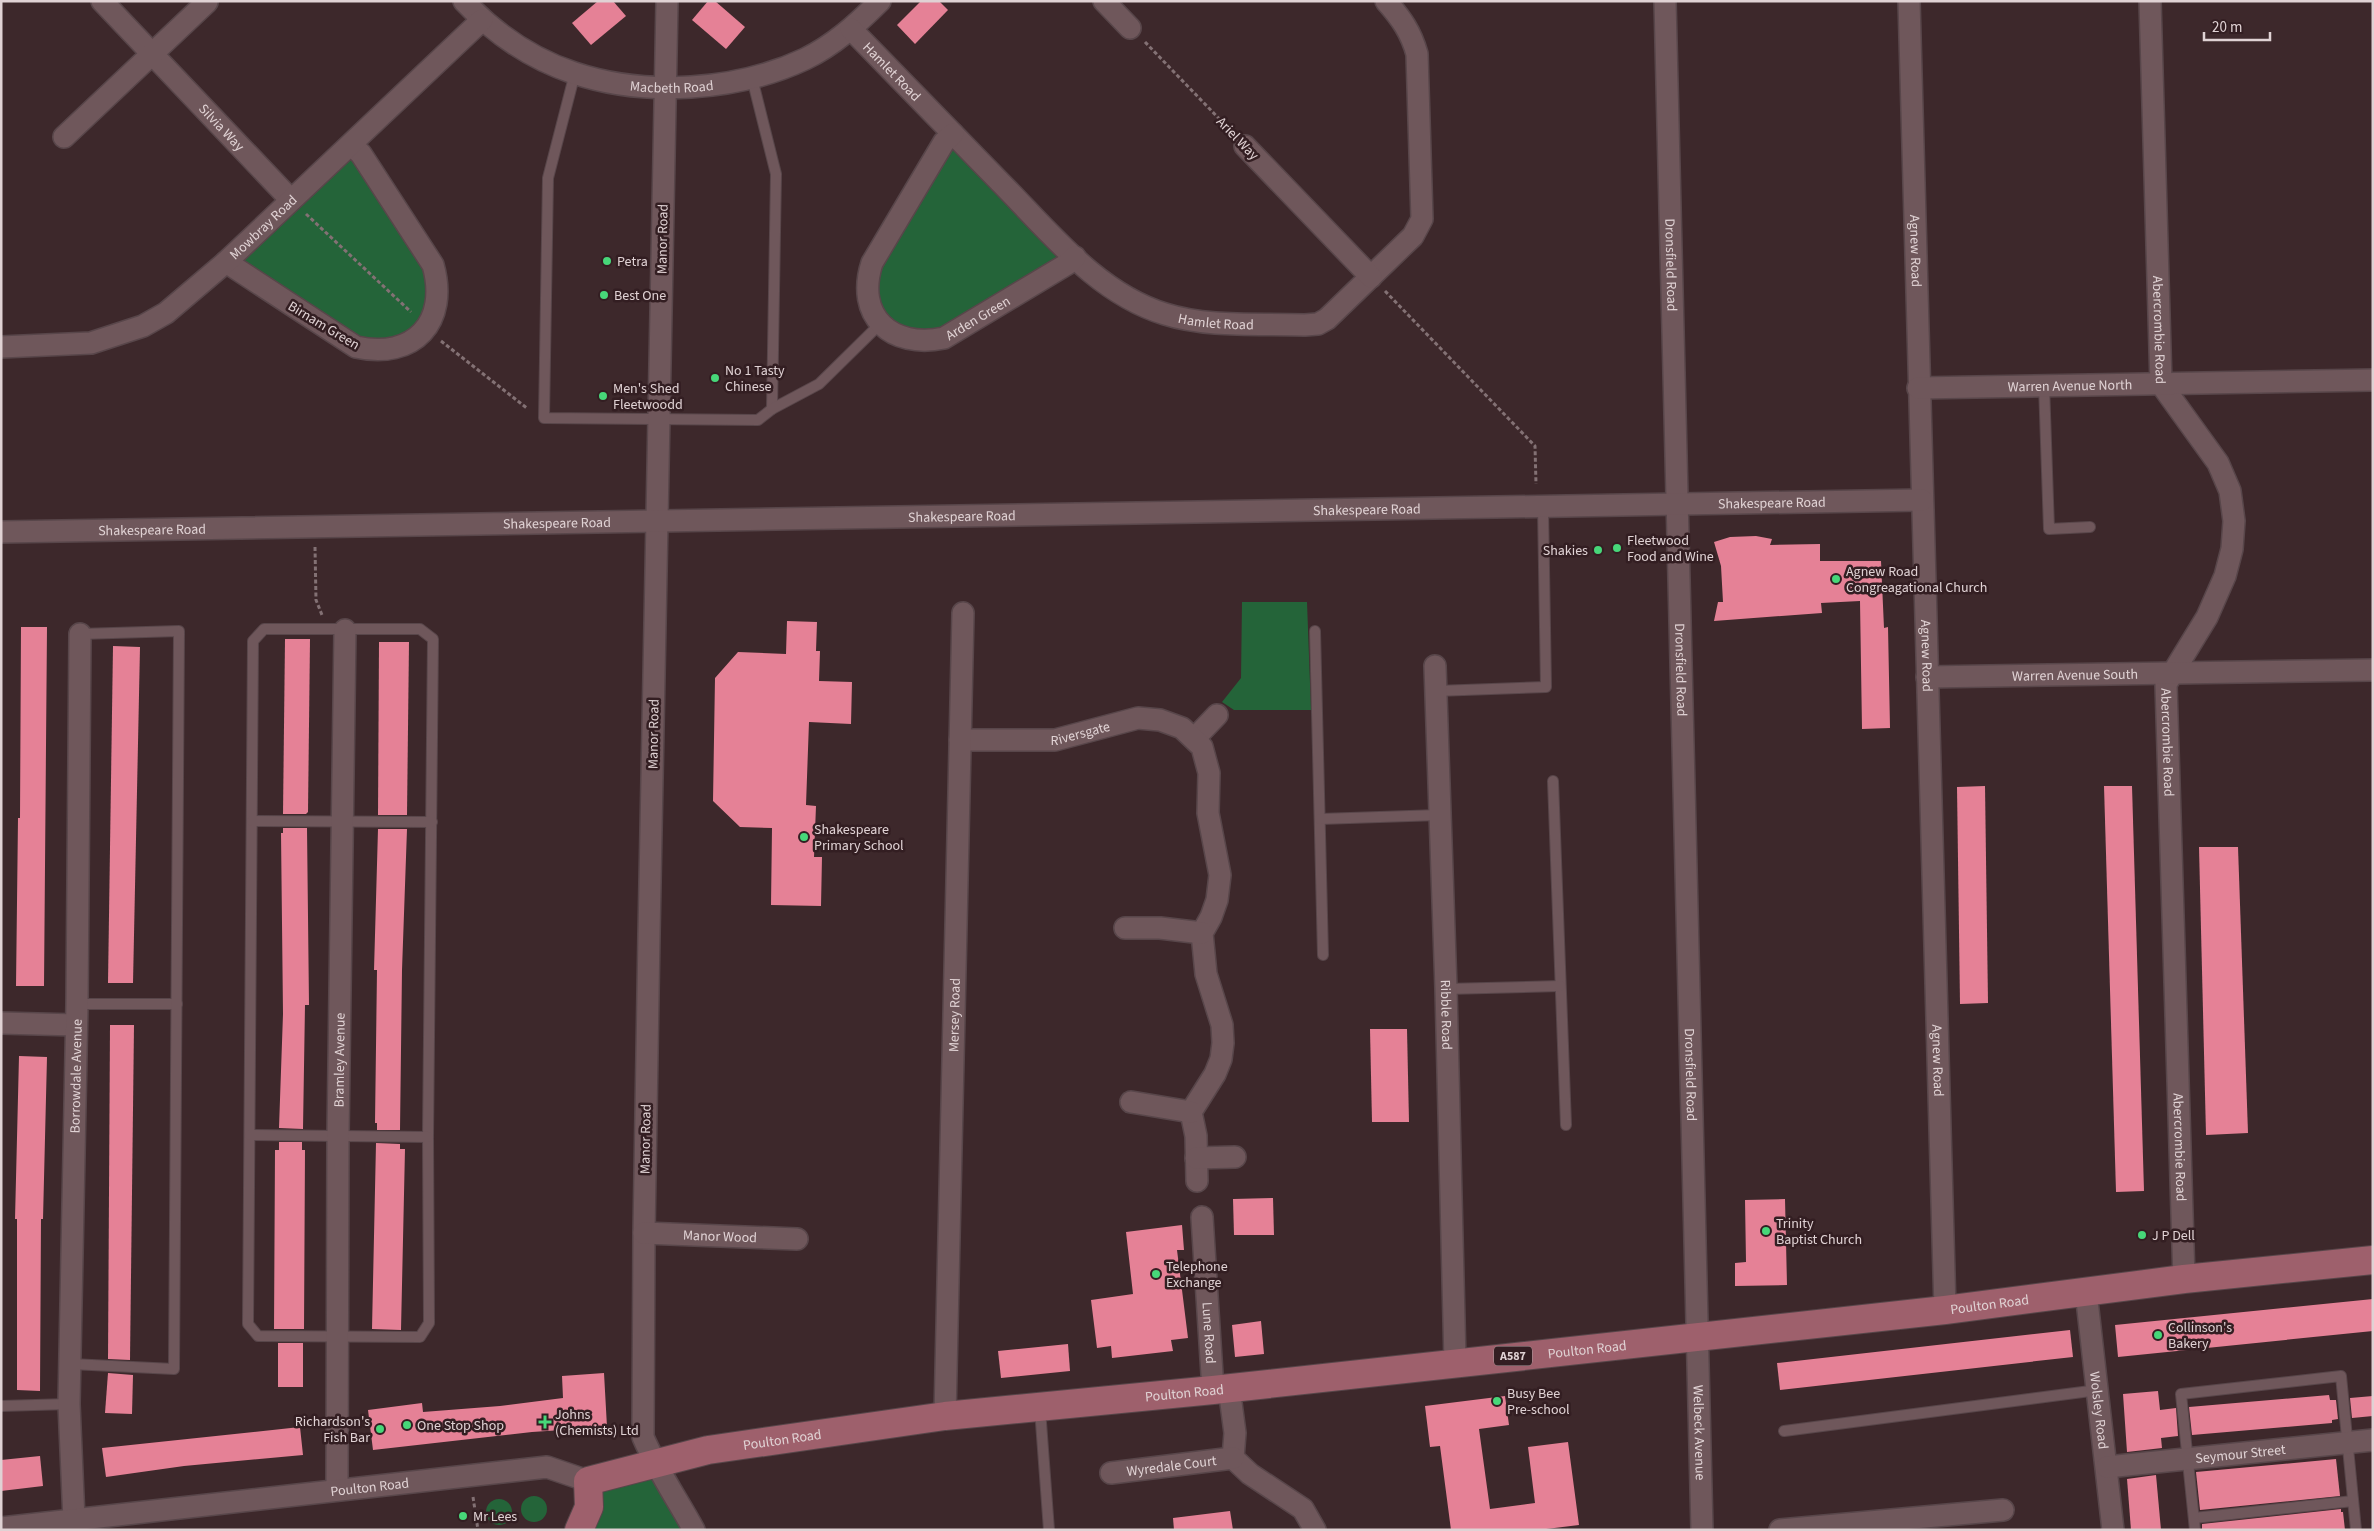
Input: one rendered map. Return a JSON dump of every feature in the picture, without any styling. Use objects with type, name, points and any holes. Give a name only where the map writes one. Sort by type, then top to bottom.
[{"type":"main road","name":"Poulton Road","points":[[588,1481],[708,1450],[945,1416],[1040,1408],[1698,1337],[1945,1310],[2184,1279],[2373,1260]]},
{"type":"main road","points":[[579,1530],[589,1507],[588,1481]]},
{"type":"street","name":"Silvia Way","points":[[102,1],[291,200]]},
{"type":"street","name":"Macbeth Road","points":[[464,1],[482,20],[532,54],[575,73],[619,83],[665,86],[710,85],[752,78],[806,58],[851,29],[880,1]]},
{"type":"street","name":"Manor Road","points":[[667,1],[644,1233],[643,1437],[655,1464],[673,1491],[694,1530]]},
{"type":"street","points":[[1104,1],[1130,28]]},
{"type":"street","name":"Hamlet Road","points":[[851,29],[1075,257],[1116,292],[1133,302],[1166,315],[1195,321],[1318,324],[1327,319],[1413,236],[1422,219],[1417,54],[1412,37],[1402,20],[1386,1]]},
{"type":"street","name":"Dronsfield Road","points":[[1665,1],[1698,1337]]},
{"type":"street","name":"Agnew Road","points":[[1909,1],[1918,388],[1945,1310]]},
{"type":"street","name":"Abercrombie Road","points":[[2150,1],[2161,384],[2218,463],[2230,491],[2234,521],[2232,549],[2225,576],[2207,617],[2166,684],[2184,1279]]},
{"type":"street","points":[[64,137],[207,2]]},
{"type":"street","name":"Mowbray Road","points":[[1,347],[91,343],[119,336],[143,326],[166,313],[226,262],[352,145],[482,20]]},
{"type":"street","name":"Arden Green","points":[[953,134],[939,151],[872,263],[868,275],[867,298],[869,307],[880,324],[901,337],[928,341],[944,338],[1069,263],[1075,257]]},
{"type":"street","name":"Birnam Green","points":[[226,262],[356,347],[372,351],[391,350],[407,345],[419,337],[435,313],[437,280],[433,265],[361,154],[352,145]]},
{"type":"street","name":"Ariel Way","points":[[1245,146],[1371,277]]},
{"type":"street","name":"Warren Avenue North","points":[[1918,388],[2373,380]]},
{"type":"street","name":"Shakespeare Road","points":[[1,532],[315,529],[657,520],[1922,500]]},
{"type":"street","name":"Mersey Road","points":[[945,1416],[963,613]]},
{"type":"street","name":"Bramley Avenue","points":[[335,630],[342,821],[338,1136],[338,1490]]},
{"type":"street","name":"Borrowdale Avenue","points":[[74,1520],[69,1404],[77,1004],[80,634]]},
{"type":"street","name":"Ribble Road","points":[[1435,666],[1446,989],[1455,1362]]},
{"type":"street","name":"Warren Avenue South","points":[[1927,677],[2373,670]]},
{"type":"street","points":[[1197,1181],[1196,1136],[1191,1112],[1215,1074],[1221,1060],[1223,1042],[1222,1025],[1206,974],[1202,933],[1211,917],[1217,900],[1220,875],[1208,813],[1209,773],[1202,747],[1195,738],[1217,715]]},
{"type":"street","name":"Riversgate","points":[[960,740],[1055,740],[1138,718],[1160,720],[1182,728],[1195,738]]},
{"type":"street","points":[[1125,928],[1160,928],[1202,933]]},
{"type":"street","points":[[1,1023],[76,1025]]},
{"type":"street","points":[[1131,1102],[1191,1112]]},
{"type":"street","points":[[1196,1158],[1235,1157]]},
{"type":"street","name":"Lune Road","points":[[1202,1217],[1221,1389],[1235,1432],[1233,1458]]},
{"type":"street","name":"Manor Wood","points":[[644,1233],[797,1240]]},
{"type":"street","name":"Wolsley Road","points":[[2086,1292],[2113,1530]]},
{"type":"street","name":"Welbeck Avenue","points":[[1698,1337],[1702,1530]]},
{"type":"street","name":"Seymour Street","points":[[2107,1467],[2373,1440]]},
{"type":"street","points":[[1233,1458],[1250,1474],[1303,1510],[1315,1530]]},
{"type":"street","name":"Wyredale Court","points":[[1111,1473],[1233,1458]]},
{"type":"street","name":"Poulton Road","points":[[1,1528],[470,1474],[547,1467],[588,1481]]},
{"type":"street","points":[[1780,1530],[2003,1510]]},
{"type":"lane","points":[[575,73],[548,178],[544,418],[758,420],[772,409],[819,384],[880,324]]},
{"type":"lane","points":[[752,78],[776,174],[772,409]]},
{"type":"lane","points":[[2044,385],[2049,528],[2090,527]]},
{"type":"lane","points":[[1436,691],[1546,687],[1540,507]]},
{"type":"lane","points":[[264,629],[420,629],[433,640],[428,1137],[429,1323],[420,1338],[258,1336],[248,1324],[252,821],[253,641],[264,629]]},
{"type":"lane","points":[[71,1364],[174,1369],[179,631],[80,634]]},
{"type":"lane","points":[[1315,631],[1323,955]]},
{"type":"lane","points":[[1553,781],[1566,1125]]},
{"type":"lane","points":[[1320,819],[1439,815]]},
{"type":"lane","points":[[252,821],[432,822]]},
{"type":"lane","points":[[1446,989],[1560,986]]},
{"type":"lane","points":[[77,1004],[177,1004]]},
{"type":"lane","points":[[250,1134],[428,1137]]},
{"type":"lane","points":[[2195,1530],[2181,1394],[2341,1376],[2356,1530]]},
{"type":"lane","points":[[1784,1431],[2098,1390]]},
{"type":"lane","points":[[1,1406],[69,1404]]},
{"type":"lane","points":[[1040,1408],[1049,1530]]},
{"type":"lane","points":[[2194,1518],[2353,1501]]},
{"type":"path","name":"Ariel Way","points":[[1130,28],[1245,146]]},
{"type":"path","points":[[291,200],[426,328],[526,408],[544,418]]},
{"type":"path","points":[[1371,277],[1535,446],[1540,507]]},
{"type":"path","points":[[315,529],[316,600],[324,622],[335,630]]},
{"type":"path","points":[[470,1474],[478,1530]]},
{"type":"green space","points":[[953,134],[1075,257],[928,341],[874,315],[867,288]]},
{"type":"green space","points":[[352,145],[433,265],[426,328],[372,351],[234,269]]},
{"type":"green space","points":[[1242,602],[1307,602],[1311,710],[1234,710],[1222,702],[1241,678]]},
{"type":"green space","points":[[655,1464],[694,1530],[579,1530],[588,1481]]},
{"type":"green space","points":[[534,1496],[543,1500],[547,1509],[543,1518],[534,1522],[525,1518],[521,1509],[525,1500]]},
{"type":"green space","points":[[499,1499],[508,1503],[512,1512],[508,1521],[499,1525],[490,1521],[486,1512],[490,1503]]},
{"type":"building","points":[[598,1],[613,1],[626,16],[591,45],[572,23]]},
{"type":"building","points":[[708,1],[715,1],[745,27],[726,49],[692,20]]},
{"type":"building","points":[[921,1],[939,1],[948,10],[915,44],[897,25]]},
{"type":"building","name":"Agnew Road Congreagational Church","points":[[1756,536],[1772,539],[1770,545],[1820,544],[1820,561],[1881,561],[1884,628],[1888,627],[1890,728],[1862,729],[1860,601],[1821,603],[1822,613],[1714,621],[1718,602],[1723,602],[1721,566],[1714,542],[1730,537]]},
{"type":"building","points":[[787,621],[817,622],[816,651],[820,651],[819,681],[852,682],[851,724],[809,722],[806,805],[816,806],[814,857],[822,857],[821,906],[771,905],[772,828],[740,827],[713,801],[715,678],[738,652],[786,654]]},
{"type":"building","points":[[21,627],[47,627],[44,986],[16,986],[18,818],[20,818]]},
{"type":"building","points":[[285,639],[310,639],[308,812],[306,814],[283,814]]},
{"type":"building","points":[[379,642],[409,642],[407,815],[378,815]]},
{"type":"building","points":[[113,646],[140,647],[133,983],[108,983]]},
{"type":"building","points":[[1985,786],[1988,1003],[1960,1004],[1957,787]]},
{"type":"building","points":[[2104,786],[2132,786],[2144,1191],[2116,1192]]},
{"type":"building","points":[[283,828],[307,828],[309,1005],[305,1005],[303,1129],[279,1128],[283,1014],[281,833],[283,833]]},
{"type":"building","points":[[378,829],[407,829],[402,970],[400,1130],[377,1130],[377,1123],[375,1123],[377,970],[374,970]]},
{"type":"building","points":[[2199,847],[2238,847],[2248,1133],[2206,1135]]},
{"type":"building","points":[[110,1025],[134,1025],[130,1360],[108,1359]]},
{"type":"building","points":[[1370,1029],[1407,1029],[1409,1122],[1372,1122]]},
{"type":"building","points":[[19,1056],[47,1057],[43,1219],[41,1219],[40,1391],[17,1390],[17,1219],[15,1219]]},
{"type":"building","points":[[279,1142],[302,1142],[302,1150],[305,1150],[304,1329],[274,1329],[275,1150],[279,1150]]},
{"type":"building","points":[[376,1143],[400,1144],[400,1149],[405,1149],[401,1330],[372,1329]]},
{"type":"building","points":[[1273,1198],[1274,1235],[1234,1235],[1233,1199]]},
{"type":"building","name":"Trinity Baptist Church","points":[[1785,1199],[1787,1285],[1735,1286],[1735,1263],[1746,1262],[1745,1200]]},
{"type":"building","name":"Telephone Exchange","points":[[1182,1225],[1184,1250],[1177,1250],[1188,1338],[1171,1340],[1173,1351],[1112,1358],[1111,1346],[1097,1348],[1091,1300],[1133,1294],[1126,1232]]},
{"type":"building","points":[[2373,1299],[2373,1331],[2118,1357],[2115,1325]]},
{"type":"building","points":[[1261,1321],[1264,1354],[1235,1357],[1232,1325]]},
{"type":"building","points":[[2070,1330],[2073,1357],[1780,1390],[1777,1363]]},
{"type":"building","points":[[278,1343],[303,1343],[303,1387],[278,1387]]},
{"type":"building","points":[[1068,1344],[1070,1371],[1001,1378],[998,1351]]},
{"type":"building","points":[[108,1373],[133,1375],[132,1414],[105,1413]]},
{"type":"building","points":[[604,1373],[607,1427],[532,1432],[373,1450],[368,1410],[422,1403],[423,1412],[500,1406],[563,1398],[562,1376]]},
{"type":"building","points":[[2158,1391],[2160,1410],[2176,1408],[2178,1436],[2161,1438],[2162,1448],[2127,1452],[2123,1394]]},
{"type":"building","points":[[2329,1395],[2330,1400],[2336,1400],[2338,1419],[2332,1420],[2332,1423],[2192,1435],[2189,1407]]},
{"type":"building","points":[[1505,1396],[1509,1425],[1479,1429],[1490,1509],[1535,1503],[1528,1447],[1568,1442],[1579,1525],[1538,1530],[1451,1530],[1440,1446],[1430,1447],[1425,1406]]},
{"type":"building","points":[[2373,1396],[2373,1416],[2352,1418],[2350,1398]]},
{"type":"building","points":[[300,1427],[303,1455],[184,1466],[106,1477],[102,1448]]},
{"type":"building","points":[[40,1456],[43,1486],[1,1491],[1,1460]]},
{"type":"building","points":[[2336,1459],[2340,1496],[2200,1510],[2196,1472]]},
{"type":"building","points":[[2156,1475],[2161,1530],[2131,1530],[2127,1479]]},
{"type":"building","points":[[2341,1509],[2345,1530],[2202,1530],[2202,1524]]},
{"type":"building","points":[[1230,1511],[1233,1530],[1174,1530],[1173,1518]]},
{"type":"place","name":"Petra","points":[[607,261]]},
{"type":"place","name":"Best One","points":[[604,295]]},
{"type":"place","name":"No 1 Tasty Chinese","points":[[715,378]]},
{"type":"place","name":"Men's Shed Fleetwoodd","points":[[603,396]]},
{"type":"place","name":"Fleetwood Food and Wine","points":[[1617,548]]},
{"type":"place","name":"Shakies","points":[[1598,550]]},
{"type":"place","name":"Agnew Road Congreagational Church","points":[[1836,579]]},
{"type":"place","name":"Shakespeare Primary School","points":[[804,837]]},
{"type":"place","name":"Trinity Baptist Church","points":[[1766,1231]]},
{"type":"place","name":"J P Dell","points":[[2142,1235]]},
{"type":"place","name":"Telephone Exchange","points":[[1156,1274]]},
{"type":"place","name":"Collinson's Bakery","points":[[2158,1335]]},
{"type":"place","name":"Busy Bee Pre-school","points":[[1497,1401]]},
{"type":"place","name":"Johns (Chemists) Ltd","points":[[545,1422]]},
{"type":"place","name":"One Stop Shop","points":[[407,1425]]},
{"type":"place","name":"Richardson's Fish Bar","points":[[380,1429]]},
{"type":"place","name":"Mr Lees","points":[[463,1516]]}]
